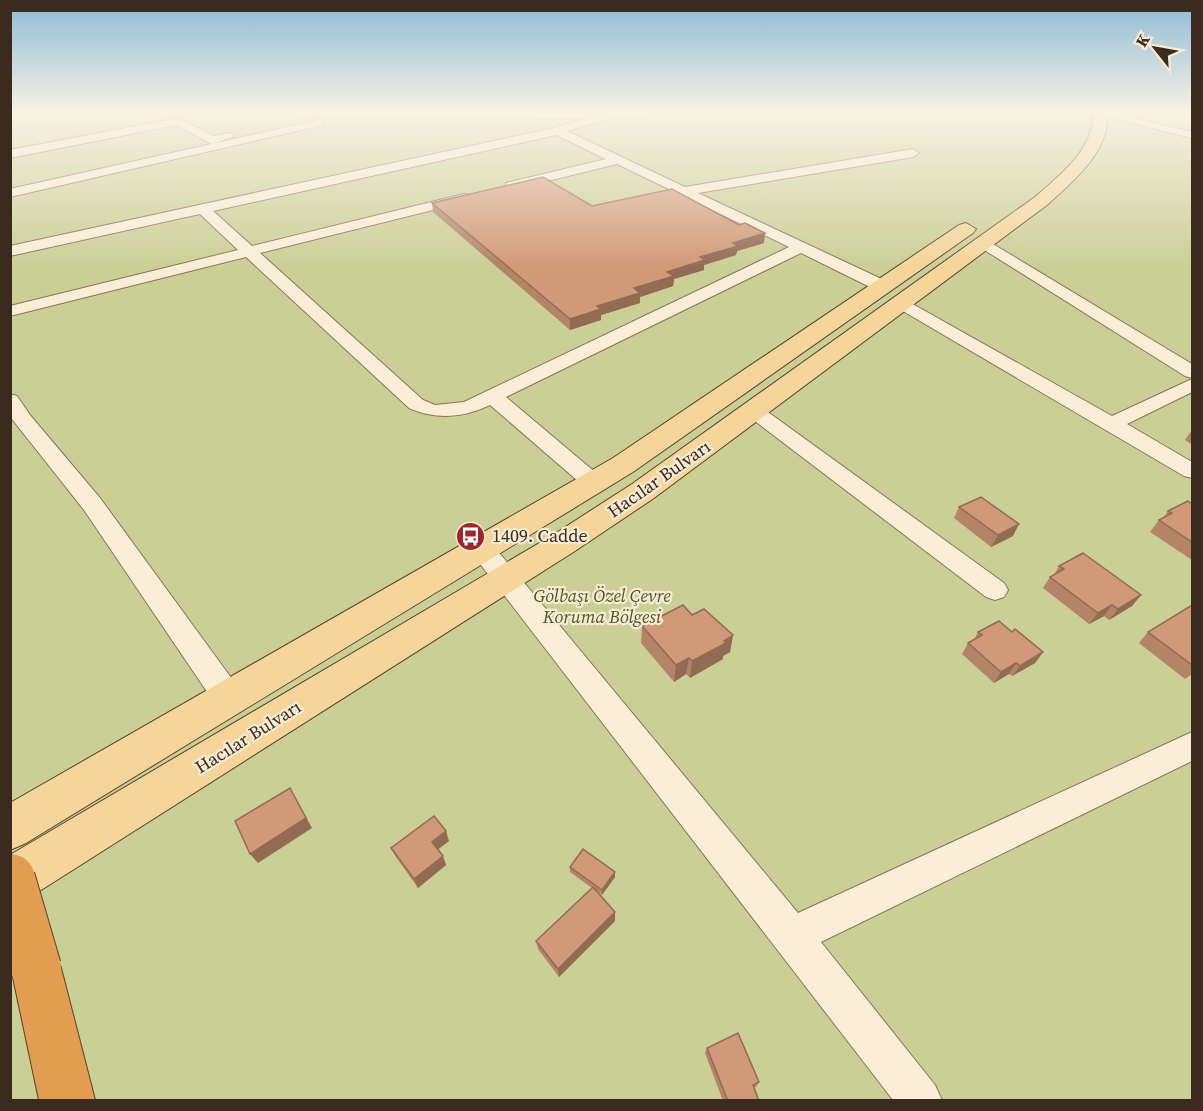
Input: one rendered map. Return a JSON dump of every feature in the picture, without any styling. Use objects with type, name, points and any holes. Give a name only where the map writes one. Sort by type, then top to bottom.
[{"type":"highway","points":[[10,880],[36,968],[67,1101]]},
{"type":"main road","name":"Hacılar Bulvarı","points":[[10,880],[613,512],[754,411],[1051,164]]},
{"type":"main road","name":"Hacılar Bulvarı","points":[[10,828],[483,550],[594,483],[746,383],[892,294],[983,243],[1041,201],[1070,174],[1077,164]]},
{"type":"street","points":[[10,193],[138,164]]},
{"type":"street","points":[[10,251],[405,164]]},
{"type":"street","points":[[10,311],[248,250],[603,164]]},
{"type":"street","points":[[627,164],[892,294],[1192,471]]},
{"type":"street","points":[[686,191],[848,164]]},
{"type":"street","points":[[203,209],[416,404],[433,411],[452,412],[493,397],[800,248]]},
{"type":"street","points":[[983,243],[1192,372]]},
{"type":"street","points":[[1111,424],[1192,385]]},
{"type":"street","points":[[493,397],[594,483]]},
{"type":"street","points":[[10,400],[22,419],[92,504],[229,699]]},
{"type":"street","points":[[754,411],[995,590]]},
{"type":"street","points":[[483,550],[792,936],[920,1101]]},
{"type":"street","points":[[792,936],[1192,746]]},
{"type":"green space","name":"Gölbaşı Özel Çevre Koruma Bölgesi","points":[[10,164],[1192,164],[1192,1100],[11,1100]]},
{"type":"building","points":[[543,177],[592,206],[672,189],[739,225],[745,223],[765,233],[733,243],[738,246],[700,257],[705,260],[667,272],[674,276],[634,288],[640,293],[597,306],[601,309],[570,319],[432,203]]},
{"type":"building","points":[[981,497],[1019,524],[998,535],[959,507]]},
{"type":"building","points":[[1188,501],[1192,504],[1192,542],[1159,520],[1172,513],[1168,511]]},
{"type":"building","points":[[1083,553],[1141,595],[1118,609],[1112,605],[1098,613],[1050,577],[1064,569],[1059,566]]},
{"type":"building","points":[[683,605],[692,615],[704,609],[733,635],[724,641],[726,643],[692,661],[689,658],[676,665],[642,626]]},
{"type":"building","points":[[1192,605],[1192,665],[1148,632]]},
{"type":"building","points":[[999,621],[1012,632],[1015,629],[1043,652],[1020,666],[1016,663],[1001,672],[968,643],[982,635],[978,632]]},
{"type":"building","points":[[290,788],[306,818],[250,854],[235,821]]},
{"type":"building","points":[[434,816],[446,831],[432,842],[443,856],[414,879],[391,848]]},
{"type":"building","points":[[583,849],[615,872],[602,890],[570,867]]},
{"type":"building","points":[[593,887],[615,912],[558,969],[536,941]]},
{"type":"building","points":[[738,1033],[759,1082],[753,1085],[759,1101],[728,1101],[707,1048]]},
{"type":"place","name":"1409. Cadde","points":[[471,536]]}]
